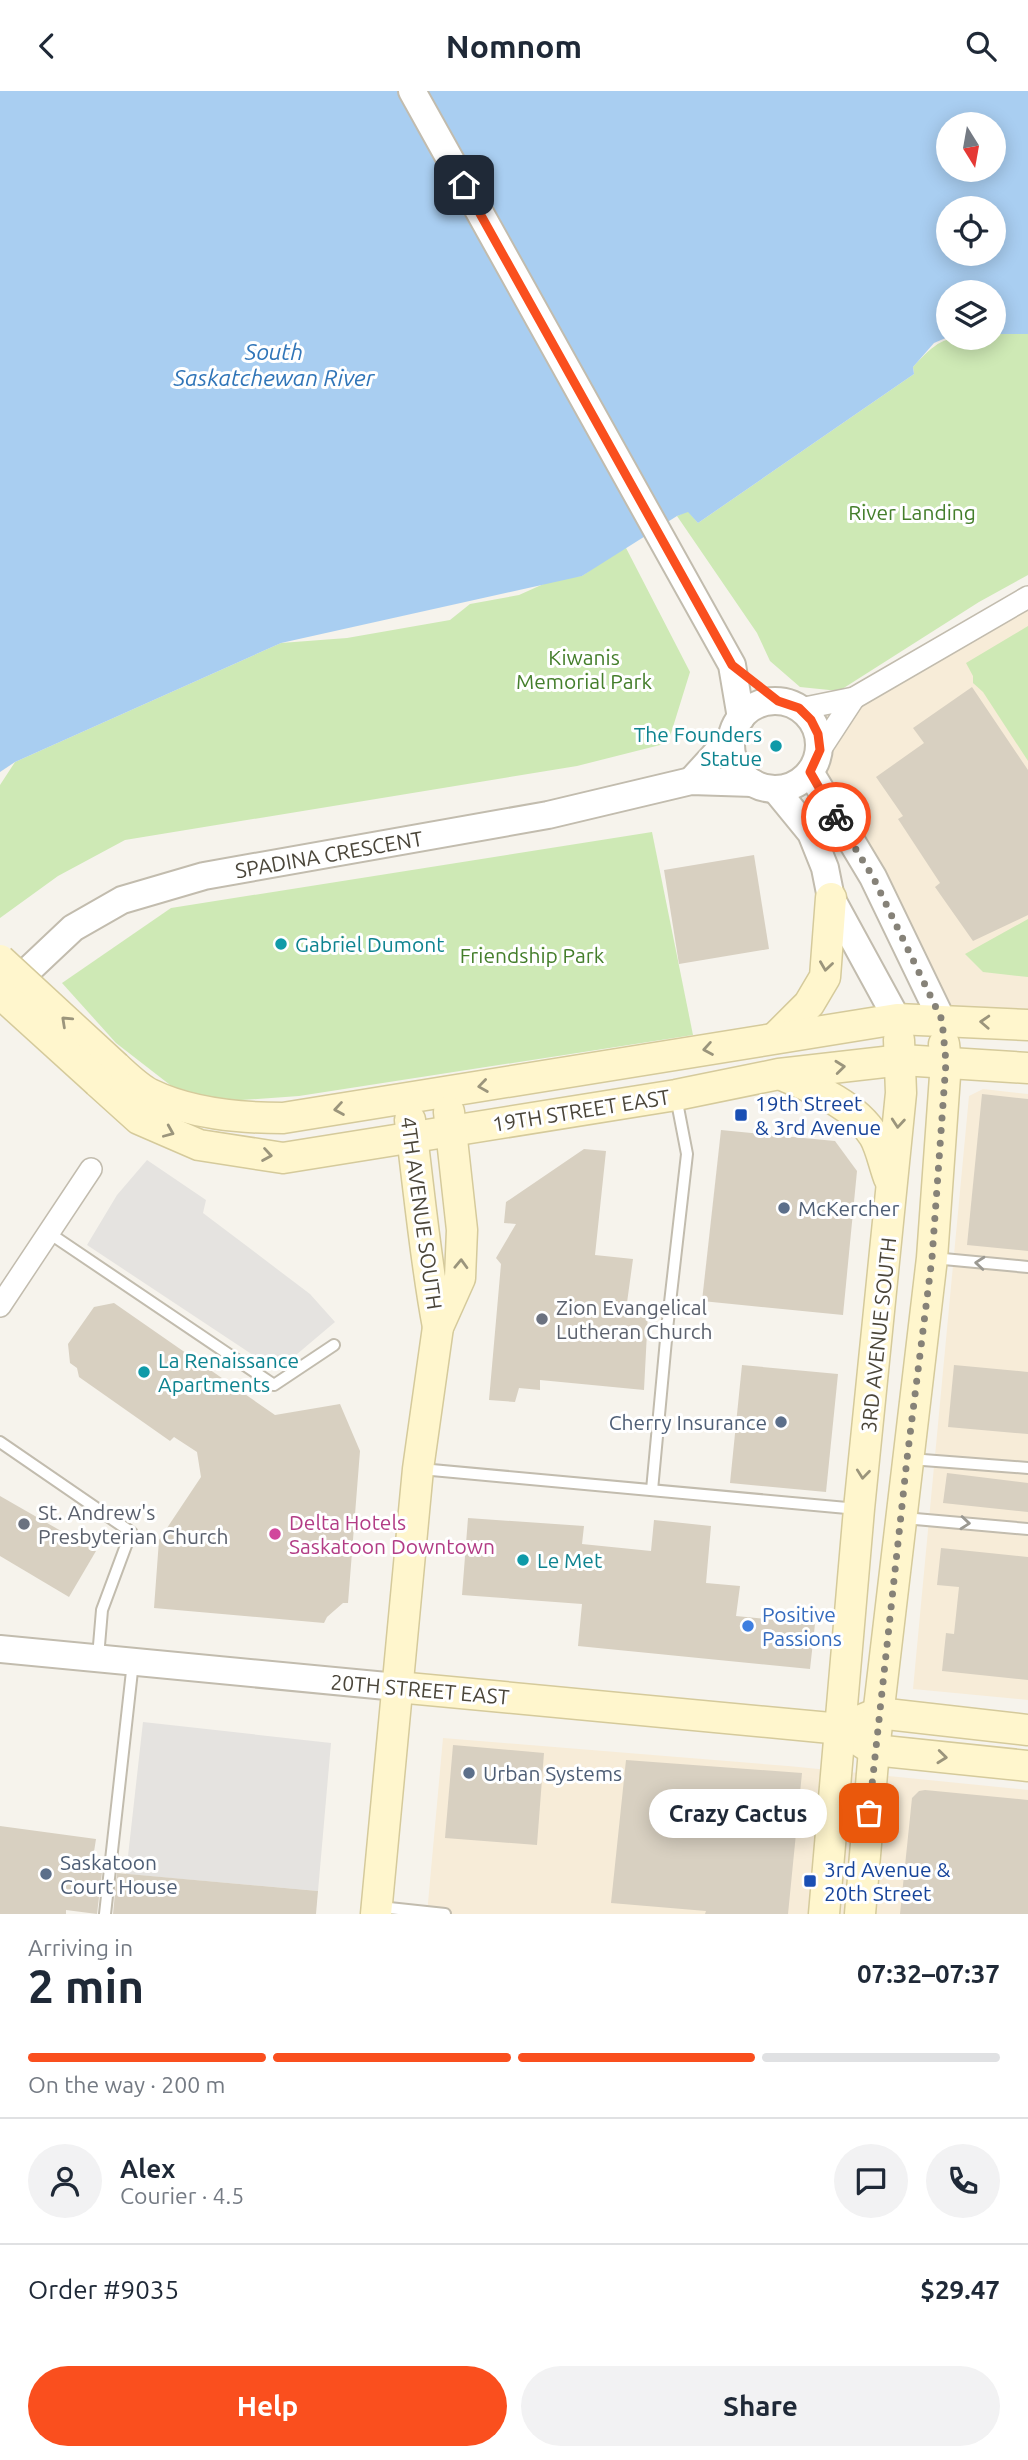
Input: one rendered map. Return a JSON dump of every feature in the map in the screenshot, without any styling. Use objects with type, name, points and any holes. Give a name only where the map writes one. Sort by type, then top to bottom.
[{"type":"main road","points":[[775,1038],[817,993],[825,977],[831,898]]},
{"type":"main road","points":[[0,960],[107,1075]]},
{"type":"main road","points":[[0,995],[107,1075]]},
{"type":"main road","name":"19TH STREET EAST","points":[[107,1075],[149,1094],[242,1118],[283,1118],[897,1019],[1028,1025]]},
{"type":"main road","name":"3RD AVENUE SOUTH","points":[[824,1914],[859,1509],[893,1187],[902,1060],[897,1019]]},
{"type":"main road","name":"3RD AVENUE SOUTH","points":[[860,1914],[878,1713],[932,1258],[946,1062],[942,1020]]},
{"type":"main road","name":"19TH STREET EAST","points":[[107,1075],[139,1119],[199,1145],[283,1158],[676,1095],[779,1074],[902,1060],[1028,1068]]},
{"type":"main road","points":[[779,1074],[828,1095],[858,1117],[874,1137],[893,1187]]},
{"type":"main road","name":"4TH AVENUE SOUTH","points":[[377,1910],[418,1469],[438,1327],[460,1278],[462,1230],[446,1091]]},
{"type":"main road","name":"4TH AVENUE SOUTH","points":[[407,1098],[426,1235],[427,1273],[438,1327]]},
{"type":"main road","name":"20TH STREET EAST","points":[[397,1687],[841,1729],[874,1750],[1028,1766]]},
{"type":"main road","name":"20TH STREET EAST","points":[[841,1729],[878,1713],[1028,1730]]},
{"type":"street","points":[[412,91],[732,665],[816,726],[815,761]]},
{"type":"street","points":[[691,781],[755,706],[854,698],[1028,597]]},
{"type":"street","points":[[732,665],[736,727],[734,760],[764,786],[792,786],[815,761],[854,698]]},
{"type":"street","name":"3RD AVENUE SOUTH","points":[[815,761],[942,1020]]},
{"type":"street","name":"SPADINA CRESCENT","points":[[0,995],[73,928],[122,900],[204,876],[548,815],[691,781],[764,786]]},
{"type":"street","name":"3RD AVENUE SOUTH","points":[[764,786],[811,834],[825,868],[831,898],[897,1019]]},
{"type":"street","points":[[0,1306],[91,1169]]},
{"type":"street","name":"20TH STREET EAST","points":[[0,1649],[397,1687]]},
{"type":"lane","points":[[652,1490],[687,1154],[676,1095]]},
{"type":"lane","points":[[49,1233],[274,1385],[334,1345]]},
{"type":"lane","points":[[932,1258],[1028,1267]]},
{"type":"lane","points":[[0,1442],[131,1532],[102,1609],[98,1657]]},
{"type":"lane","points":[[907,1459],[1028,1468]]},
{"type":"lane","points":[[418,1469],[859,1509]]},
{"type":"lane","points":[[901,1518],[1028,1529]]},
{"type":"lane","points":[[105,1914],[133,1662]]},
{"type":"lane","points":[[377,1910],[445,1914]]},
{"type":"shaded area","points":[[1028,597],[1028,1025],[942,1020],[816,762],[820,741],[814,723]]},
{"type":"shaded area","points":[[983,1089],[1028,1094],[1028,1700],[913,1689],[969,1096]]},
{"type":"shaded area","points":[[147,1160],[206,1200],[203,1213],[310,1294],[335,1322],[277,1371],[87,1245],[117,1195]]},
{"type":"shaded area","points":[[143,1722],[331,1743],[318,1891],[126,1874]]},
{"type":"shaded area","points":[[443,1738],[788,1766],[1028,1790],[1028,1914],[427,1914]]},
{"type":"green space","name":"River Landing","points":[[1006,334],[1028,334],[1028,575],[979,602],[839,691],[800,687],[770,661],[757,633],[677,516],[688,511],[698,523],[914,374],[913,367],[936,346],[936,350],[1006,350]]},
{"type":"green space","name":"Kiwanis Memorial Park","points":[[625,546],[690,672],[668,743],[577,766],[125,840],[58,876],[0,918],[0,785],[15,762],[281,643],[347,638],[450,620],[470,604],[519,595],[557,578],[582,576]]},
{"type":"green space","points":[[1028,626],[1028,761],[983,692],[973,683],[973,676],[966,663]]},
{"type":"green space","name":"Friendship Park","points":[[652,832],[693,1035],[299,1096],[227,1101],[174,1088],[116,1043],[62,983],[171,908]]},
{"type":"green space","points":[[1028,919],[1028,977],[983,972],[965,954]]},
{"type":"water","name":"South Saskatchewan River","points":[[0,91],[1028,91],[1028,334],[1006,334],[1006,280],[936,280],[936,342],[913,367],[914,374],[698,523],[688,512],[677,516],[582,576],[281,643],[15,762],[0,772]]},
{"type":"building","points":[[972,687],[1028,770],[1028,915],[973,941],[935,887],[940,883],[898,819],[903,816],[876,777],[924,743],[913,728]]},
{"type":"building","points":[[754,855],[769,949],[679,964],[664,870]]},
{"type":"building","points":[[982,1094],[1028,1099],[1028,1251],[967,1245]]},
{"type":"building","name":"McKercher","points":[[721,1130],[835,1141],[857,1171],[843,1315],[702,1301]]},
{"type":"building","points":[[584,1149],[606,1151],[595,1255],[633,1259],[626,1310],[648,1313],[644,1390],[540,1380],[540,1390],[519,1388],[515,1402],[489,1400],[501,1264],[496,1258],[516,1224],[504,1223],[506,1202]]},
{"type":"building","points":[[114,1303],[275,1415],[340,1404],[360,1451],[348,1603],[343,1603],[324,1623],[154,1608],[159,1540],[201,1477],[197,1452],[174,1437],[170,1441],[79,1377],[77,1368],[70,1363],[68,1344],[94,1307]]},
{"type":"building","points":[[742,1365],[838,1374],[826,1492],[730,1483]]},
{"type":"building","points":[[954,1365],[1028,1372],[1028,1434],[948,1427]]},
{"type":"building","points":[[947,1473],[1028,1483],[1028,1512],[943,1503]]},
{"type":"building","name":"St. Andrew's Presbyterian Church","points":[[0,1496],[96,1551],[69,1597],[0,1556]]},
{"type":"building","points":[[468,1518],[584,1526],[582,1544],[651,1551],[654,1520],[711,1526],[706,1583],[740,1586],[736,1616],[815,1624],[810,1669],[578,1646],[582,1604],[462,1595]]},
{"type":"building","points":[[941,1548],[1028,1557],[1028,1680],[942,1671],[946,1633],[954,1634],[959,1587],[937,1585]]},
{"type":"building","points":[[453,1745],[544,1753],[537,1845],[445,1838]]},
{"type":"building","points":[[626,1760],[802,1773],[788,1914],[705,1914],[706,1911],[611,1903]]},
{"type":"building","points":[[919,1791],[1028,1800],[1028,1914],[900,1914],[912,1798]]},
{"type":"building","name":"Saskatoon Court House","points":[[0,1826],[96,1839],[91,1871],[102,1872],[97,1914],[66,1910],[66,1914],[0,1914]]},
{"type":"building","points":[[117,1873],[318,1891],[316,1914],[113,1914]]},
{"type":"way so far","points":[[836,817],[873,877],[942,1020],[946,1062],[932,1258],[907,1459],[869,1813]]},
{"type":"place","name":"The Founders Statue","points":[[776,746]]},
{"type":"place","name":"Gabriel Dumont","points":[[281,944]]},
{"type":"place","name":"19th Street & 3rd Avenue","points":[[741,1115]]},
{"type":"place","name":"McKercher","points":[[784,1208]]},
{"type":"place","name":"Zion Evangelical Lutheran Church","points":[[542,1319]]},
{"type":"place","name":"La Renaissance Apartments","points":[[144,1372]]},
{"type":"place","name":"Cherry Insurance","points":[[781,1422]]},
{"type":"place","name":"St. Andrew's Presbyterian Church","points":[[24,1524]]},
{"type":"place","name":"Delta Hotels Saskatoon Downtown","points":[[275,1534]]},
{"type":"place","name":"Le Met","points":[[523,1560]]},
{"type":"place","name":"Positive Passions","points":[[748,1626]]},
{"type":"place","name":"Urban Systems","points":[[469,1773]]},
{"type":"place","name":"Crazy Cactus","points":[[869,1813]]},
{"type":"place","name":"Saskatoon Court House","points":[[46,1874]]},
{"type":"place","name":"3rd Avenue & 20th Street","points":[[810,1881]]},
{"type":"route","points":[[464,185],[732,665],[778,701],[799,708],[814,723],[820,750],[810,772],[836,817]]}]
